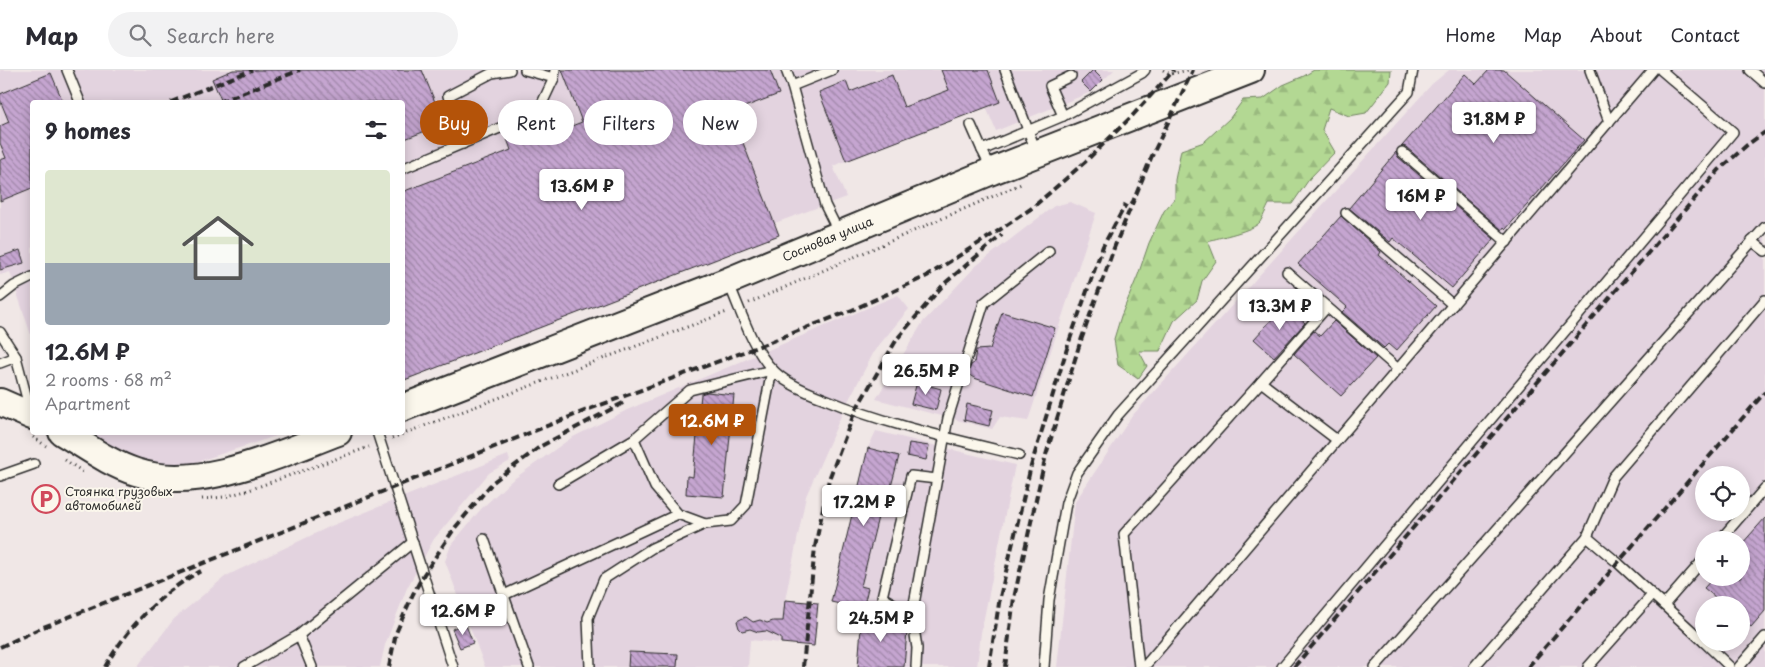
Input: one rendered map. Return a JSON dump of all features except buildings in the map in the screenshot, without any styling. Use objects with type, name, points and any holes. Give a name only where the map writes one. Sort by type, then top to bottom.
[{"type":"main road","name":"Сосновая улица","points":[[405,407],[840,236],[987,160],[1033,142],[1251,70]]},
{"type":"main road","points":[[0,402],[30,414]]},
{"type":"main road","points":[[67,435],[122,467],[137,473],[151,476],[184,478],[201,477],[236,468],[330,435]]},
{"type":"lane","points":[[67,70],[79,100]]},
{"type":"lane","points":[[449,100],[448,96],[492,73],[510,70]]},
{"type":"lane","points":[[488,133],[538,112],[555,74],[525,70]]},
{"type":"lane","points":[[786,70],[825,205],[840,236]]},
{"type":"lane","points":[[792,86],[832,70]]},
{"type":"lane","points":[[1005,70],[1033,142],[1063,116],[1145,70]]},
{"type":"lane","points":[[1044,667],[1049,600],[1066,503],[1078,473],[1118,415],[1409,92],[1413,70]]},
{"type":"lane","points":[[1590,70],[1609,122]]},
{"type":"lane","points":[[1144,667],[1653,70]]},
{"type":"lane","points":[[1282,667],[1733,132],[1661,70]]},
{"type":"lane","points":[[1750,70],[1765,83]]},
{"type":"lane","points":[[1063,116],[1050,86],[1071,76]]},
{"type":"lane","points":[[971,125],[987,160]]},
{"type":"lane","points":[[405,168],[461,145]]},
{"type":"lane","points":[[1402,152],[1507,242]]},
{"type":"lane","points":[[1346,213],[1453,305]]},
{"type":"lane","points":[[1374,667],[1765,227]]},
{"type":"lane","points":[[1752,241],[1765,252]]},
{"type":"lane","points":[[916,667],[917,648],[912,615],[948,418],[984,303],[1049,251]]},
{"type":"lane","points":[[1287,272],[1398,369]]},
{"type":"lane","points":[[0,297],[30,277]]},
{"type":"lane","points":[[728,281],[757,347],[772,370],[802,390],[855,412],[1020,455]]},
{"type":"lane","points":[[1474,667],[1587,537],[1613,477],[1765,300]]},
{"type":"lane","points":[[1139,667],[1124,534],[1327,307]]},
{"type":"lane","points":[[0,332],[16,357],[30,408]]},
{"type":"lane","points":[[0,363],[16,357]]},
{"type":"lane","points":[[558,484],[634,439],[690,390],[772,370]]},
{"type":"lane","points":[[590,667],[588,618],[604,579],[652,548],[705,524],[731,521],[746,505],[772,370]]},
{"type":"lane","points":[[1261,382],[1338,440]]},
{"type":"lane","points":[[377,435],[453,667]]},
{"type":"lane","points":[[634,439],[655,487],[678,514],[705,524]]},
{"type":"lane","points":[[0,476],[34,464]]},
{"type":"lane","points":[[912,615],[882,597],[911,476],[937,479]]},
{"type":"lane","points":[[1728,531],[1765,488]]},
{"type":"lane","points":[[504,595],[678,514]]},
{"type":"lane","points":[[1587,537],[1695,634]]},
{"type":"lane","points":[[484,539],[529,667]]},
{"type":"lane","points":[[244,667],[299,635],[413,542]]},
{"type":"lane","points":[[1664,605],[1695,569]]},
{"type":"lane","points":[[1588,667],[1652,595]]},
{"type":"lane","points":[[299,635],[312,667]]},
{"type":"lane","points":[[1739,667],[1765,637]]},
{"type":"lane","points":[[1713,651],[1730,667]]},
{"type":"path","points":[[1162,70],[1170,74],[1189,70]]},
{"type":"shaded area","points":[[0,70],[1114,70],[1091,92],[996,131],[986,107],[833,166],[846,197],[775,223],[779,235],[405,380],[405,100],[30,100],[30,332],[10,272],[0,275]]},
{"type":"shaded area","points":[[1449,70],[1765,70],[1765,667],[1057,667],[1075,502],[1132,416],[1432,84]]},
{"type":"shaded area","points":[[1070,202],[1096,213],[1028,421],[1000,417],[992,429],[876,399],[923,322],[976,266],[1054,206]]},
{"type":"shaded area","points":[[898,295],[909,309],[875,350],[845,407],[806,496],[785,600],[781,643],[750,640],[748,667],[485,667],[445,561],[451,545],[481,509],[511,481],[571,438],[627,410]]},
{"type":"shaded area","points":[[876,431],[1015,465],[981,633],[977,667],[858,667],[863,610],[831,602],[868,448]]},
{"type":"shaded area","points":[[90,435],[279,435],[187,465],[143,463]]},
{"type":"shaded area","points":[[508,455],[510,461],[489,473],[434,539],[407,588],[385,645],[380,667],[137,667],[174,619],[226,576],[331,526]]},
{"type":"green space","points":[[1314,70],[1391,70],[1390,82],[1366,113],[1349,116],[1329,108],[1322,130],[1335,152],[1310,178],[1292,204],[1269,204],[1260,222],[1256,225],[1244,231],[1208,241],[1216,261],[1202,281],[1197,300],[1174,321],[1160,351],[1139,351],[1147,366],[1138,379],[1118,365],[1114,339],[1149,243],[1164,211],[1175,198],[1175,180],[1181,150],[1204,142],[1230,118],[1243,100],[1263,99],[1283,85]]},
{"type":"railway","points":[[176,100],[252,70]]},
{"type":"railway","points":[[224,100],[300,70]]},
{"type":"railway","points":[[0,647],[41,628],[587,410],[852,310],[927,276],[1032,208],[1085,162],[1133,115],[1174,70]]},
{"type":"railway","points":[[1005,667],[1014,598],[1046,455],[1079,346],[1114,248],[1151,158],[1193,70]]},
{"type":"railway","points":[[1294,667],[1719,170],[1765,132]]},
{"type":"railway","points":[[989,667],[1000,597],[1031,466],[1069,342],[1103,246],[1126,204]]},
{"type":"railway","points":[[803,667],[815,547],[829,479],[855,411],[897,339],[944,284],[1002,235]]},
{"type":"railway","points":[[1528,667],[1765,392]]},
{"type":"railway","points":[[389,667],[396,633],[424,574],[454,529],[493,482],[541,446],[623,403]]},
{"type":"railway","points":[[105,667],[124,638],[146,612],[172,589],[201,571]]},
{"type":"place","name":"Стоянка грузовых автомобилей","points":[[46,499]]}]
